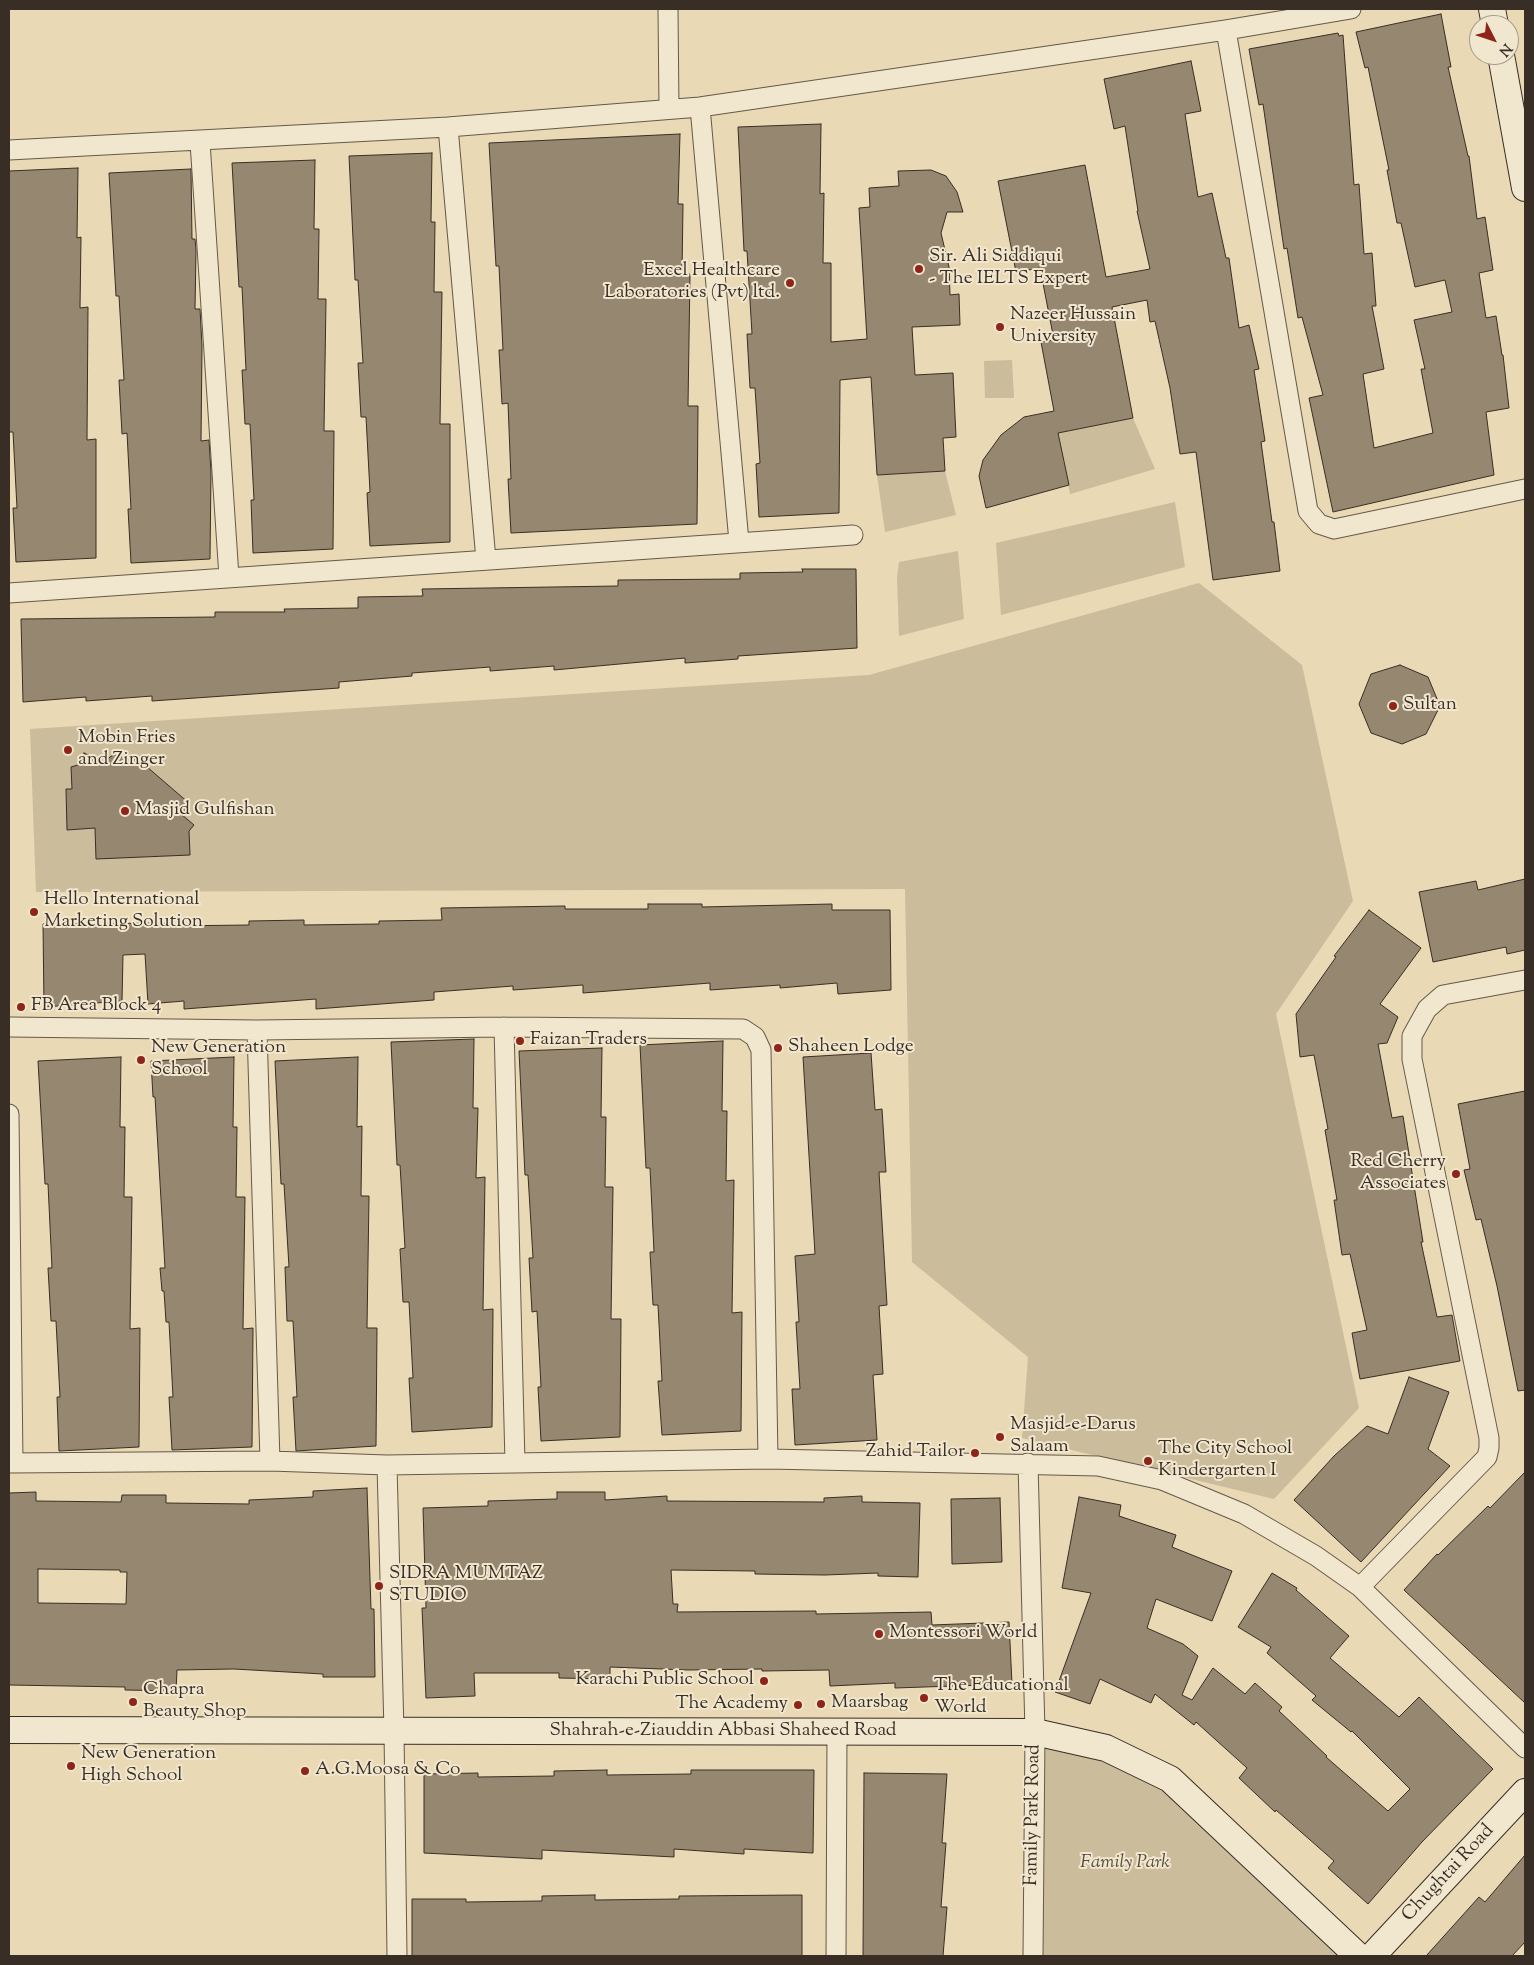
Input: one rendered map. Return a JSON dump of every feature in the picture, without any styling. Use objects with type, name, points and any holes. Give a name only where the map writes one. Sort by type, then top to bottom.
[{"type":"street","points":[[668,9],[669,109]]},
{"type":"street","points":[[9,150],[200,142],[448,127],[700,107],[1226,30],[1351,9]]},
{"type":"street","points":[[1226,30],[1308,511],[1319,524],[1334,528],[1525,489]]},
{"type":"street","points":[[1503,65],[1525,188]]},
{"type":"street","points":[[700,107],[739,542]]},
{"type":"street","points":[[448,127],[486,560]]},
{"type":"street","points":[[200,142],[229,577]]},
{"type":"street","points":[[9,593],[852,534]]},
{"type":"street","points":[[1360,1587],[1487,1458],[1489,1448],[1487,1429],[1412,1059],[1412,1036],[1428,1009],[1443,995],[1525,980]]},
{"type":"street","points":[[9,1027],[257,1030],[504,1027],[742,1029],[755,1037],[761,1050],[768,1459]]},
{"type":"street","points":[[504,1027],[515,1463]]},
{"type":"street","points":[[257,1030],[270,1461]]},
{"type":"street","points":[[9,1114],[11,1463],[270,1461],[387,1465],[768,1459],[1028,1463],[1098,1466],[1162,1480],[1244,1514],[1316,1556],[1360,1587],[1525,1748]]},
{"type":"street","name":"Family Park Road","points":[[1028,1463],[1035,1732],[1033,1956]]},
{"type":"street","points":[[387,1465],[394,1731],[397,1956]]},
{"type":"street","name":"Shahrah-e-Ziauddin Abbasi Shaheed Road","points":[[9,1730],[1035,1732],[1106,1748],[1170,1779],[1358,1956]]},
{"type":"street","points":[[836,1956],[837,1733]]},
{"type":"street","name":"Chughtai Road","points":[[1372,1956],[1525,1792]]},
{"type":"green space","points":[[1012,360],[1014,398],[985,398],[984,361]]},
{"type":"green space","points":[[1133,418],[1155,469],[1070,494],[1058,433]]},
{"type":"green space","points":[[945,471],[956,515],[885,532],[877,475]]},
{"type":"green space","points":[[1175,502],[1185,567],[1001,615],[996,543]]},
{"type":"green space","points":[[958,551],[964,619],[899,636],[897,577],[899,562]]},
{"type":"green space","points":[[1199,583],[1302,665],[1353,901],[1276,1014],[1359,1408],[1274,1499],[1022,1438],[1028,1357],[912,1262],[905,889],[36,892],[30,729],[869,675]]},
{"type":"green space","name":"Family Park","points":[[1035,1732],[1170,1779],[1355,1956],[1033,1956]]},
{"type":"building","points":[[1441,14],[1451,67],[1448,67],[1469,156],[1477,219],[1485,217],[1493,270],[1479,273],[1486,318],[1496,316],[1509,408],[1486,412],[1494,475],[1333,512],[1309,398],[1323,395],[1302,317],[1298,318],[1287,248],[1284,249],[1263,104],[1259,105],[1249,49],[1338,33],[1339,36],[1343,35],[1354,185],[1359,184],[1364,254],[1372,253],[1376,306],[1372,306],[1384,369],[1363,374],[1374,448],[1433,433],[1421,369],[1425,369],[1414,320],[1452,312],[1445,280],[1415,287],[1401,223],[1397,223],[1387,170],[1389,170],[1368,67],[1365,68],[1356,32]]},
{"type":"building","points":[[1191,61],[1201,111],[1185,114],[1198,197],[1212,193],[1226,258],[1229,258],[1239,328],[1249,325],[1259,369],[1254,370],[1265,441],[1261,442],[1280,571],[1213,580],[1196,452],[1180,454],[1170,388],[1155,321],[1150,322],[1147,300],[1112,307],[1133,418],[1058,433],[1069,485],[986,508],[979,476],[983,460],[1001,435],[1024,417],[1054,411],[1041,342],[1054,340],[1040,268],[1016,272],[998,181],[1085,165],[1106,277],[1150,269],[1137,211],[1125,126],[1114,129],[1104,79]]},
{"type":"building","points":[[821,124],[820,194],[824,193],[823,263],[831,263],[831,342],[867,339],[859,208],[870,207],[869,188],[899,186],[898,171],[931,170],[946,176],[957,192],[963,212],[947,212],[941,233],[949,267],[950,295],[959,294],[960,325],[912,327],[915,375],[953,373],[956,437],[943,438],[945,471],[877,475],[871,377],[840,380],[839,513],[759,517],[756,464],[760,463],[755,388],[750,388],[747,334],[752,334],[747,251],[744,251],[738,127]]},
{"type":"building","points":[[680,134],[678,204],[683,204],[682,274],[690,274],[688,406],[698,406],[697,524],[511,533],[508,479],[511,479],[508,403],[502,404],[499,350],[503,350],[499,266],[496,266],[489,143]]},
{"type":"building","points":[[432,153],[431,222],[435,222],[434,292],[442,292],[440,424],[450,424],[450,542],[370,546],[367,493],[370,492],[366,417],[361,417],[358,363],[363,363],[358,280],[355,280],[349,156]]},
{"type":"building","points":[[315,160],[314,229],[319,229],[318,299],[326,299],[324,431],[334,431],[333,549],[253,553],[251,500],[254,500],[250,424],[245,424],[242,370],[246,370],[242,287],[239,287],[232,163]]},
{"type":"building","points":[[78,168],[77,238],[81,237],[80,308],[88,307],[87,440],[96,439],[96,558],[16,562],[13,508],[17,508],[13,432],[9,432],[9,171]]},
{"type":"building","points":[[191,169],[192,239],[195,239],[196,250],[195,309],[200,309],[202,346],[201,441],[209,440],[211,472],[210,559],[131,563],[128,509],[131,509],[127,433],[122,434],[119,380],[124,380],[119,296],[116,296],[109,173]]},
{"type":"building","points":[[802,569],[856,569],[857,648],[738,656],[738,659],[685,663],[685,658],[554,670],[554,666],[490,671],[490,667],[412,673],[412,676],[339,682],[339,688],[152,701],[152,696],[86,701],[86,697],[23,702],[21,619],[215,617],[215,612],[285,612],[284,609],[358,608],[358,597],[423,596],[422,589],[618,586],[618,580],[740,579],[740,573],[803,572]]},
{"type":"building","points":[[1400,665],[1428,677],[1440,706],[1426,734],[1402,744],[1371,733],[1359,704],[1371,674]]},
{"type":"building","name":"Masjid Gulfishan","points":[[84,753],[103,762],[113,755],[139,760],[190,804],[181,814],[194,825],[189,831],[190,855],[96,859],[95,828],[67,830],[66,789],[72,789],[71,767],[84,763]]},
{"type":"building","points":[[1525,879],[1525,950],[1507,954],[1506,947],[1433,962],[1419,892],[1476,881],[1478,890]]},
{"type":"building","points":[[648,904],[702,904],[702,907],[832,904],[832,910],[890,910],[891,990],[838,994],[837,983],[780,988],[780,985],[710,990],[710,983],[583,993],[583,985],[513,990],[513,986],[434,992],[434,1000],[316,1009],[316,999],[184,1009],[184,1001],[148,1004],[145,954],[123,955],[122,1001],[44,1007],[43,924],[166,923],[166,926],[249,925],[249,921],[304,920],[304,925],[379,924],[379,921],[442,920],[441,908],[565,906],[565,909],[648,909]]},
{"type":"building","points":[[1369,910],[1421,948],[1380,1004],[1398,1017],[1387,1043],[1378,1044],[1392,1118],[1403,1116],[1423,1242],[1421,1242],[1437,1317],[1452,1315],[1460,1361],[1360,1379],[1352,1333],[1367,1330],[1350,1254],[1342,1255],[1334,1200],[1337,1200],[1325,1130],[1328,1129],[1314,1055],[1300,1057],[1296,1014],[1336,957],[1334,956]]},
{"type":"building","points":[[474,1039],[473,1108],[478,1108],[476,1178],[485,1177],[483,1310],[493,1309],[492,1427],[412,1432],[409,1378],[413,1378],[409,1302],[403,1302],[400,1249],[405,1248],[400,1165],[397,1165],[391,1042]]},
{"type":"building","points":[[723,1041],[722,1111],[727,1111],[726,1181],[734,1180],[732,1313],[742,1312],[741,1431],[662,1435],[658,1381],[662,1381],[658,1305],[653,1305],[650,1252],[654,1252],[650,1168],[646,1168],[640,1045]]},
{"type":"building","points":[[602,1048],[601,1117],[606,1117],[605,1187],[613,1187],[611,1319],[621,1319],[620,1437],[541,1441],[538,1387],[541,1387],[537,1311],[532,1312],[529,1258],[533,1258],[528,1175],[525,1175],[519,1051]]},
{"type":"building","points":[[871,1053],[875,1110],[882,1109],[886,1172],[879,1172],[887,1305],[879,1306],[883,1374],[873,1375],[877,1440],[795,1445],[792,1389],[800,1389],[796,1322],[799,1322],[795,1256],[815,1254],[803,1057]]},
{"type":"building","points":[[121,1057],[120,1127],[125,1127],[124,1197],[132,1197],[130,1329],[140,1328],[139,1447],[59,1451],[57,1397],[60,1397],[56,1321],[51,1321],[48,1268],[52,1268],[48,1184],[45,1184],[38,1061]]},
{"type":"building","points":[[234,1057],[233,1127],[237,1127],[236,1197],[245,1197],[243,1329],[253,1328],[252,1447],[172,1450],[169,1397],[173,1397],[169,1322],[166,1322],[160,1268],[165,1268],[155,1097],[153,1097],[151,1061]]},
{"type":"building","points":[[358,1057],[357,1127],[362,1126],[361,1196],[369,1196],[367,1328],[377,1328],[376,1446],[296,1451],[293,1397],[297,1397],[293,1321],[287,1321],[285,1267],[289,1267],[284,1184],[281,1184],[275,1061]]},
{"type":"building","points":[[1525,1091],[1525,1390],[1518,1391],[1497,1286],[1481,1219],[1476,1220],[1464,1170],[1470,1169],[1458,1104]]},
{"type":"building","points":[[1409,1377],[1449,1392],[1428,1449],[1450,1466],[1361,1562],[1294,1500],[1334,1456],[1367,1426],[1388,1434]]},
{"type":"building","points":[[1525,1472],[1525,1703],[1404,1590],[1437,1554],[1488,1506],[1490,1508]]},
{"type":"building","points":[[367,1488],[371,1609],[374,1609],[375,1677],[323,1677],[323,1674],[234,1669],[177,1670],[176,1691],[125,1690],[125,1687],[9,1685],[9,1493],[36,1492],[36,1501],[121,1502],[122,1495],[166,1495],[166,1503],[249,1504],[249,1500],[313,1497],[313,1491]],"holes":[[[38,1569],[120,1570],[120,1572],[127,1572],[126,1604],[38,1603]]]},
{"type":"building","points":[[557,1492],[605,1492],[605,1500],[667,1496],[667,1501],[824,1502],[824,1498],[862,1496],[862,1502],[920,1503],[918,1577],[878,1576],[878,1573],[825,1575],[755,1574],[755,1571],[671,1570],[673,1604],[678,1604],[677,1612],[816,1611],[816,1614],[931,1612],[932,1625],[1009,1622],[1012,1684],[895,1688],[895,1683],[830,1686],[829,1670],[688,1670],[610,1667],[610,1679],[559,1678],[559,1673],[474,1673],[475,1696],[426,1698],[422,1608],[426,1608],[423,1508],[488,1506],[488,1501],[557,1499]]},
{"type":"building","points":[[1079,1497],[1121,1505],[1119,1516],[1176,1535],[1172,1547],[1232,1571],[1212,1621],[1156,1599],[1147,1628],[1183,1644],[1198,1656],[1182,1695],[1192,1700],[1213,1668],[1245,1694],[1255,1683],[1282,1707],[1279,1711],[1326,1757],[1388,1811],[1410,1789],[1352,1731],[1312,1700],[1316,1696],[1267,1653],[1271,1647],[1238,1627],[1272,1573],[1297,1588],[1296,1590],[1349,1636],[1330,1658],[1399,1717],[1419,1697],[1493,1769],[1422,1842],[1368,1904],[1328,1868],[1334,1861],[1276,1810],[1275,1812],[1239,1778],[1247,1768],[1196,1722],[1194,1725],[1155,1694],[1151,1703],[1100,1679],[1090,1704],[1055,1692],[1091,1593],[1062,1588]]},
{"type":"building","points":[[1000,1498],[1002,1562],[952,1564],[951,1499]]},
{"type":"building","points":[[607,1770],[607,1775],[691,1774],[691,1770],[814,1770],[813,1853],[744,1849],[744,1854],[674,1849],[674,1857],[542,1850],[542,1859],[424,1853],[424,1774],[478,1773],[478,1777],[554,1776],[554,1771]]},
{"type":"building","points":[[864,1773],[947,1774],[942,1843],[946,1843],[941,1907],[947,1907],[943,1956],[863,1956]]},
{"type":"building","points":[[1525,1855],[1525,1942],[1512,1956],[1426,1956],[1479,1897],[1485,1902]]},
{"type":"building","points":[[595,1895],[595,1900],[679,1899],[679,1896],[802,1895],[802,1956],[412,1956],[412,1899],[466,1899],[466,1902],[542,1901],[542,1896]]},
{"type":"place","name":"Sir. Ali Siddiqui - The IELTS Expert","points":[[919,269]]},
{"type":"place","name":"Excel Healthcare Laboratories (Pvt) ltd.","points":[[790,283]]},
{"type":"place","name":"Nazeer Hussain University","points":[[1000,327]]},
{"type":"place","name":"Sultan","points":[[1393,706]]},
{"type":"place","name":"Mobin Fries and Zinger","points":[[68,750]]},
{"type":"place","name":"Masjid Gulfishan","points":[[125,811]]},
{"type":"place","name":"Hello International Marketing Solution","points":[[34,912]]},
{"type":"place","name":"FB Area Block 4","points":[[21,1007]]},
{"type":"place","name":"Faizan Traders","points":[[520,1041]]},
{"type":"place","name":"Shaheen Lodge","points":[[778,1048]]},
{"type":"place","name":"New Generation School","points":[[141,1060]]},
{"type":"place","name":"Red Cherry Associates","points":[[1456,1174]]},
{"type":"place","name":"Masjid-e-Darus Salaam","points":[[1000,1437]]},
{"type":"place","name":"Zahid Tailor","points":[[975,1453]]},
{"type":"place","name":"The City School Kindergarten I","points":[[1148,1461]]},
{"type":"place","name":"SIDRA MUMTAZ STUDIO","points":[[379,1586]]},
{"type":"place","name":"Montessori World","points":[[879,1634]]},
{"type":"place","name":"Karachi Public School","points":[[764,1681]]},
{"type":"place","name":"The Educational World","points":[[924,1698]]},
{"type":"place","name":"Chapra Beauty Shop","points":[[133,1702]]},
{"type":"place","name":"Maarsbag","points":[[821,1704]]},
{"type":"place","name":"The Academy","points":[[798,1705]]},
{"type":"place","name":"New Generation High School","points":[[71,1766]]},
{"type":"place","name":"A.G.Moosa & Co","points":[[305,1771]]}]
